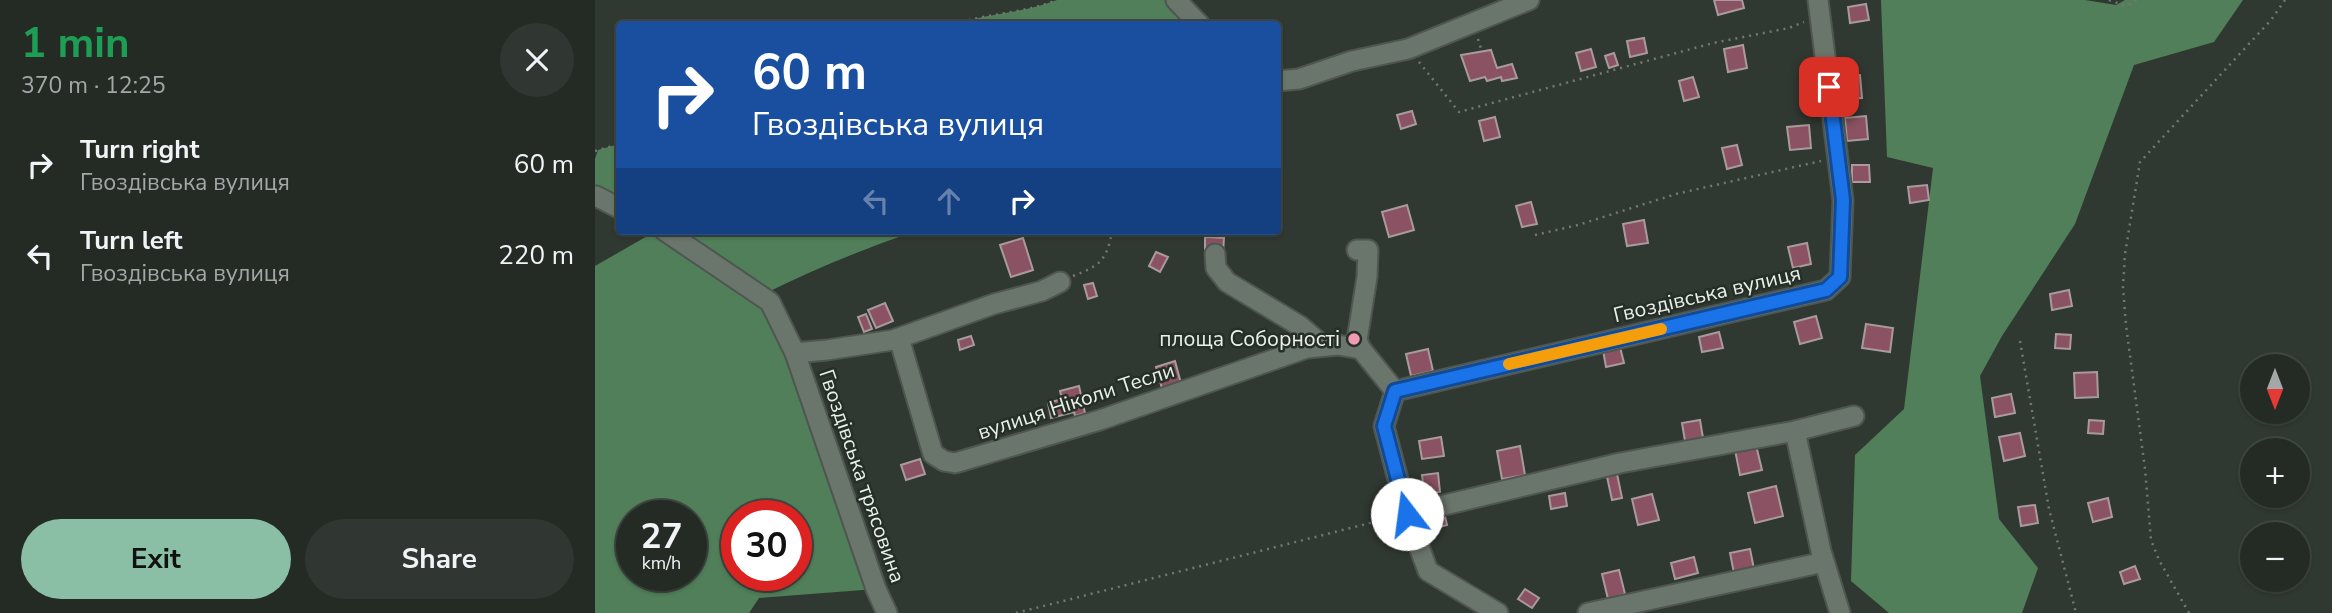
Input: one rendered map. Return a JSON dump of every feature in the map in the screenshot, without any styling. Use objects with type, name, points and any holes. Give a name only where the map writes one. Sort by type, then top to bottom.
[{"type":"street","points":[[1176,0],[1196,21]]},
{"type":"street","points":[[1281,81],[1299,79],[1352,61],[1409,49],[1529,0]]},
{"type":"street","name":"Гвоздівська вулиця","points":[[1394,393],[1826,290],[1840,277],[1843,200],[1819,8]]},
{"type":"street","points":[[596,196],[616,206]]},
{"type":"street","name":"Гвоздівська трясовина","points":[[671,235],[770,302],[795,353],[876,589],[887,613]]},
{"type":"street","points":[[1362,251],[1367,277],[1357,340],[1394,393],[1384,426],[1407,514],[1428,571],[1498,613]]},
{"type":"street","points":[[1215,254],[1216,268],[1227,282],[1300,326],[1323,346]]},
{"type":"street","points":[[795,353],[827,351],[899,338],[994,304],[1042,291],[1061,282]]},
{"type":"street","name":"вулиця Ніколи Тесли","points":[[899,338],[933,454],[955,464],[1100,420],[1307,348],[1338,345],[1361,349]]},
{"type":"street","points":[[1407,514],[1620,463],[1795,431],[1854,416]]},
{"type":"street","points":[[1795,431],[1824,562],[1840,613]]},
{"type":"street","points":[[1588,613],[1824,562]]},
{"type":"path","points":[[964,21],[1041,6],[1057,0]]},
{"type":"path","points":[[2109,0],[2126,6],[2137,0]]},
{"type":"path","points":[[2189,613],[2159,561],[2151,540],[2145,469],[2126,325],[2123,287],[2125,254],[2140,162],[2271,20],[2285,0]]},
{"type":"path","points":[[1409,49],[1458,112],[1713,43],[1789,28],[1819,8]]},
{"type":"path","points":[[595,159],[596,151],[616,145]]},
{"type":"path","points":[[1535,235],[1578,225],[1676,194],[1838,158]]},
{"type":"path","points":[[1061,282],[1092,270],[1103,258],[1111,235]]},
{"type":"path","points":[[2020,341],[2049,509],[2076,613]]},
{"type":"path","points":[[1016,613],[1407,514]]},
{"type":"green space","points":[[1057,0],[1176,0],[1196,21],[966,21],[1032,8]]},
{"type":"green space","points":[[1881,0],[2085,0],[2116,5],[2125,0],[2243,0],[2214,42],[2134,65],[2075,224],[2002,336],[1980,376],[1999,519],[2038,568],[2022,613],[1889,613],[1851,581],[1855,455],[1904,409],[1933,168],[1887,157]]},
{"type":"green space","points":[[616,145],[616,206],[595,191],[595,159],[598,150]]},
{"type":"green space","points":[[649,235],[905,235],[838,260],[762,295],[770,302],[876,589],[759,598],[749,613],[595,613],[595,266]]},
{"type":"building","points":[[1714,0],[1742,0],[1744,8],[1718,15]]},
{"type":"building","points":[[1866,4],[1869,20],[1850,23],[1848,7]]},
{"type":"building","points":[[1644,38],[1647,53],[1630,57],[1627,41]]},
{"type":"building","points":[[1743,45],[1747,68],[1728,72],[1724,49]]},
{"type":"building","points":[[1591,49],[1596,67],[1581,71],[1576,53]]},
{"type":"building","points":[[1491,50],[1497,68],[1512,64],[1517,78],[1502,81],[1501,77],[1487,81],[1485,77],[1470,81],[1461,55]]},
{"type":"building","points":[[1614,53],[1618,65],[1609,68],[1605,56]]},
{"type":"building","points":[[1860,75],[1862,98],[1843,99],[1841,77]]},
{"type":"building","points":[[1693,77],[1699,97],[1684,101],[1679,81]]},
{"type":"building","points":[[1412,111],[1416,124],[1401,129],[1397,115]]},
{"type":"building","points":[[1866,116],[1868,139],[1847,141],[1845,118]]},
{"type":"building","points":[[1495,117],[1500,137],[1484,141],[1479,121]]},
{"type":"building","points":[[1809,125],[1811,148],[1790,150],[1787,127]]},
{"type":"building","points":[[1737,145],[1742,165],[1727,169],[1722,148]]},
{"type":"building","points":[[1852,165],[1869,165],[1870,182],[1852,182]]},
{"type":"building","points":[[1927,185],[1929,200],[1910,203],[1908,187]]},
{"type":"building","points":[[1531,202],[1537,224],[1522,227],[1516,206]]},
{"type":"building","points":[[1407,205],[1414,230],[1389,237],[1382,212]]},
{"type":"building","points":[[1644,220],[1648,243],[1627,246],[1623,224]]},
{"type":"building","points":[[1205,237],[1224,238],[1223,253],[1205,253]]},
{"type":"building","points":[[1023,238],[1033,270],[1011,277],[1000,245]]},
{"type":"building","points":[[1807,243],[1811,264],[1793,268],[1788,247]]},
{"type":"building","points":[[1156,252],[1168,257],[1160,272],[1149,266]]},
{"type":"building","points":[[1093,283],[1097,296],[1088,299],[1084,285]]},
{"type":"building","points":[[2069,290],[2072,306],[2052,310],[2050,294]]},
{"type":"building","points":[[885,303],[893,321],[876,328],[868,310]]},
{"type":"building","points":[[866,314],[872,329],[864,332],[858,317]]},
{"type":"building","points":[[1816,316],[1822,338],[1800,344],[1794,322]]},
{"type":"building","points":[[1866,324],[1893,328],[1890,352],[1862,348]]},
{"type":"building","points":[[1719,332],[1723,348],[1702,352],[1699,337]]},
{"type":"building","points":[[2056,334],[2071,335],[2070,349],[2055,348]]},
{"type":"building","points":[[971,336],[974,345],[960,350],[958,340]]},
{"type":"building","points":[[1620,347],[1624,363],[1606,367],[1603,350]]},
{"type":"building","points":[[1428,349],[1433,371],[1411,376],[1406,354]]},
{"type":"building","points":[[1175,361],[1182,387],[1163,392],[1156,367]]},
{"type":"building","points":[[2097,372],[2098,397],[2075,398],[2074,373]]},
{"type":"building","points":[[1079,386],[1085,413],[1075,416],[1074,412],[1051,418],[1048,403],[1062,399],[1060,391]]},
{"type":"building","points":[[2011,394],[2015,413],[1995,417],[1992,398]]},
{"type":"building","points":[[1700,420],[1703,438],[1685,441],[1682,423]]},
{"type":"building","points":[[2089,420],[2104,421],[2103,434],[2088,433]]},
{"type":"building","points":[[2020,433],[2025,456],[2004,461],[1999,437]]},
{"type":"building","points":[[1441,437],[1444,456],[1422,459],[1419,441]]},
{"type":"building","points":[[1756,445],[1762,470],[1740,475],[1735,450]]},
{"type":"building","points":[[1520,446],[1525,475],[1502,479],[1497,451]]},
{"type":"building","points":[[920,459],[925,474],[906,480],[901,465]]},
{"type":"building","points":[[1616,469],[1622,498],[1612,500],[1606,472]]},
{"type":"building","points":[[1438,473],[1440,492],[1424,494],[1422,475]]},
{"type":"building","points":[[1776,486],[1783,516],[1755,523],[1748,493]]},
{"type":"building","points":[[1565,493],[1567,506],[1551,509],[1549,496]]},
{"type":"building","points":[[1652,494],[1659,520],[1638,525],[1632,499]]},
{"type":"building","points":[[2108,498],[2112,517],[2093,522],[2088,503]]},
{"type":"building","points":[[2035,505],[2038,523],[2021,526],[2018,507]]},
{"type":"building","points":[[1444,512],[1447,525],[1431,529],[1429,515]]},
{"type":"building","points":[[1750,549],[1754,569],[1734,573],[1730,553]]},
{"type":"building","points":[[1694,557],[1698,573],[1675,579],[1671,563]]},
{"type":"building","points":[[2135,566],[2140,579],[2124,584],[2120,572]]},
{"type":"building","points":[[1619,570],[1625,594],[1608,599],[1602,574]]},
{"type":"building","points":[[1525,589],[1539,598],[1532,608],[1518,599]]},
{"type":"slow traffic","points":[[1509,364],[1661,329]]},
{"type":"place","name":"площа Соборності","points":[[1354,339]]},
{"type":"route","points":[[1407,514],[1384,426],[1395,391],[1826,290],[1840,277],[1843,200],[1829,87]]}]
